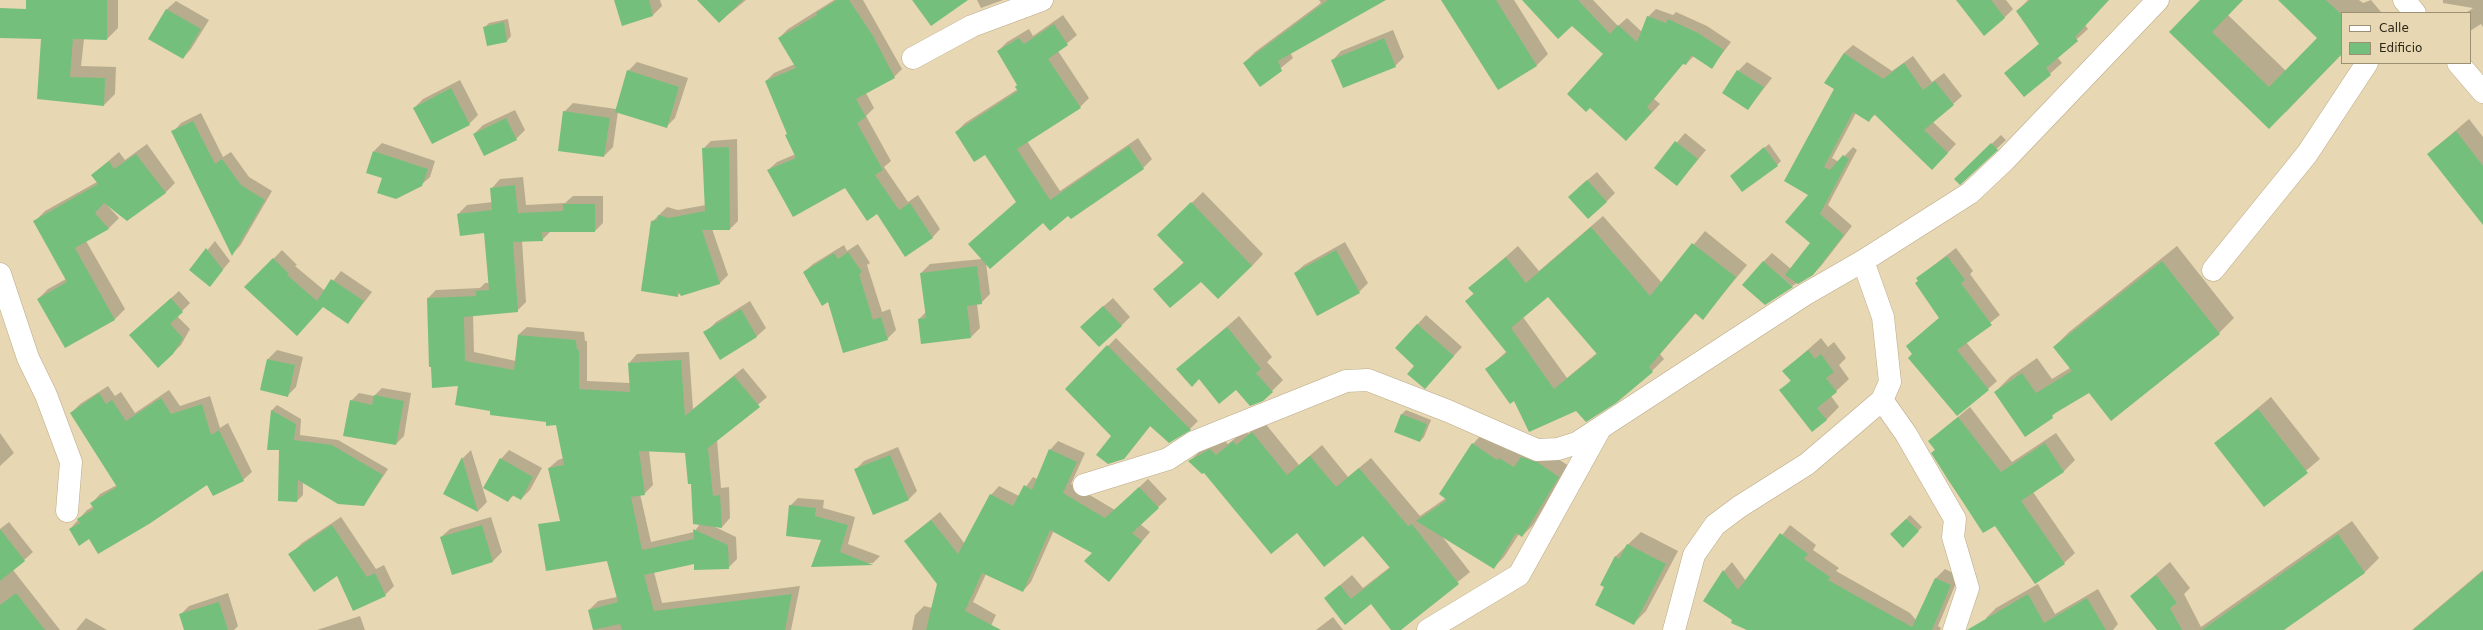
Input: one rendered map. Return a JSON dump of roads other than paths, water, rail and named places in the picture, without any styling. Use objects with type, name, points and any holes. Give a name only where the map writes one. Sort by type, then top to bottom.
[{"type":"street","points":[[913,58],[972,26],[1042,0]]},
{"type":"street","points":[[1084,485],[1168,459],[1194,442],[1346,381],[1368,380],[1448,411],[1537,450],[1558,449],[1577,443],[1804,295],[1863,261],[1970,193],[2005,160],[2158,0]]},
{"type":"street","points":[[2213,270],[2307,154],[2365,64]]},
{"type":"street","points":[[2459,64],[2483,92]]},
{"type":"street","points":[[1674,630],[1694,555],[1715,525],[1739,507],[1807,464],[1882,400],[1890,382],[1883,317],[1863,261]]},
{"type":"street","points":[[0,274],[28,358],[46,395],[72,462],[66,511]]},
{"type":"street","points":[[1882,400],[1906,434],[1955,519],[1953,537],[1968,588],[1959,627]]},
{"type":"street","points":[[1428,630],[1519,575],[1601,428]]}]
